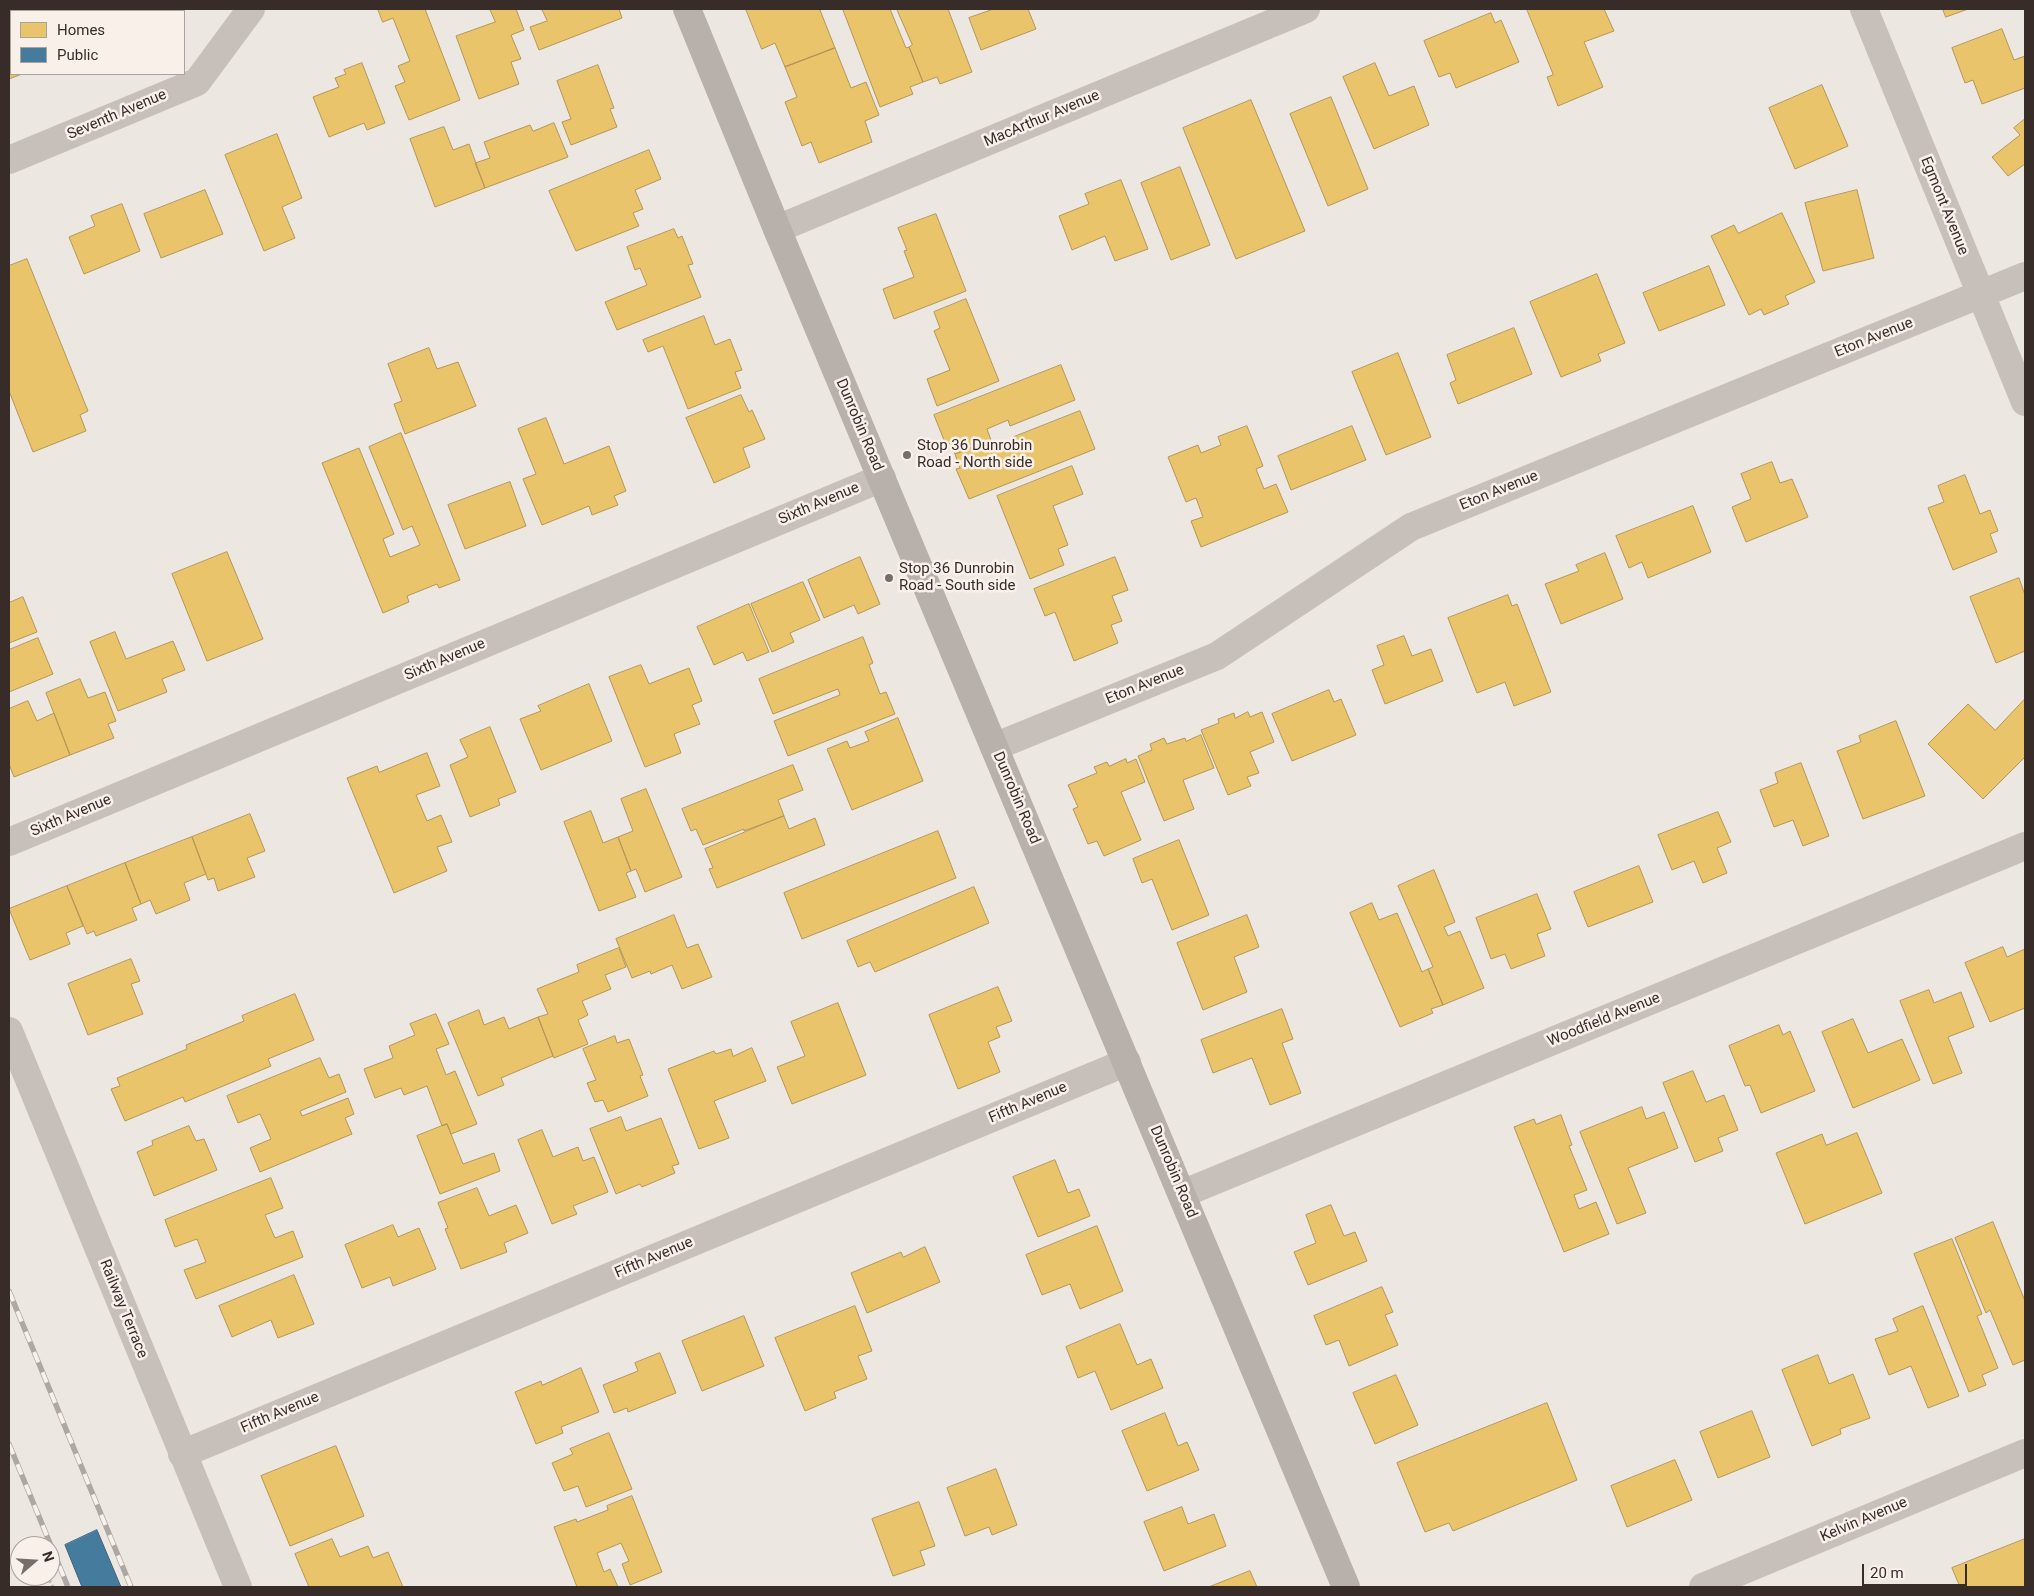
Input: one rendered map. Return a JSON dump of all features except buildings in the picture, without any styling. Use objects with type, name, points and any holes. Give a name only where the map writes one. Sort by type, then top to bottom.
[{"type":"street","name":"Seventh Avenue","points":[[9,160],[197,82],[251,9]]},
{"type":"street","name":"Dunrobin Road","points":[[687,9],[777,229],[1346,1587]]},
{"type":"street","name":"MacArthur Avenue","points":[[777,229],[1306,9]]},
{"type":"street","name":"Egmont Avenue","points":[[1864,9],[2025,402]]},
{"type":"street","name":"Eton Avenue","points":[[994,747],[1217,656],[1411,527],[2025,276]]},
{"type":"street","name":"Sixth Avenue","points":[[9,842],[882,478]]},
{"type":"street","name":"Woodfield Avenue","points":[[1182,1194],[2025,846]]},
{"type":"street","name":"Railway Terrace","points":[[9,1031],[238,1587]]},
{"type":"street","name":"Fifth Avenue","points":[[182,1454],[1127,1062]]},
{"type":"street","name":"Kelvin Avenue","points":[[1703,1587],[2025,1453]]},
{"type":"path","points":[[31,1587],[50,1580],[52,1587]]},
{"type":"railway","points":[[9,1291],[131,1587]]},
{"type":"railway","points":[[9,1444],[68,1587]]},
{"type":"place","name":"Stop 36 Dunrobin Road - North side","points":[[907,455]]},
{"type":"place","name":"Stop 36 Dunrobin Road - South side","points":[[889,578]]}]
